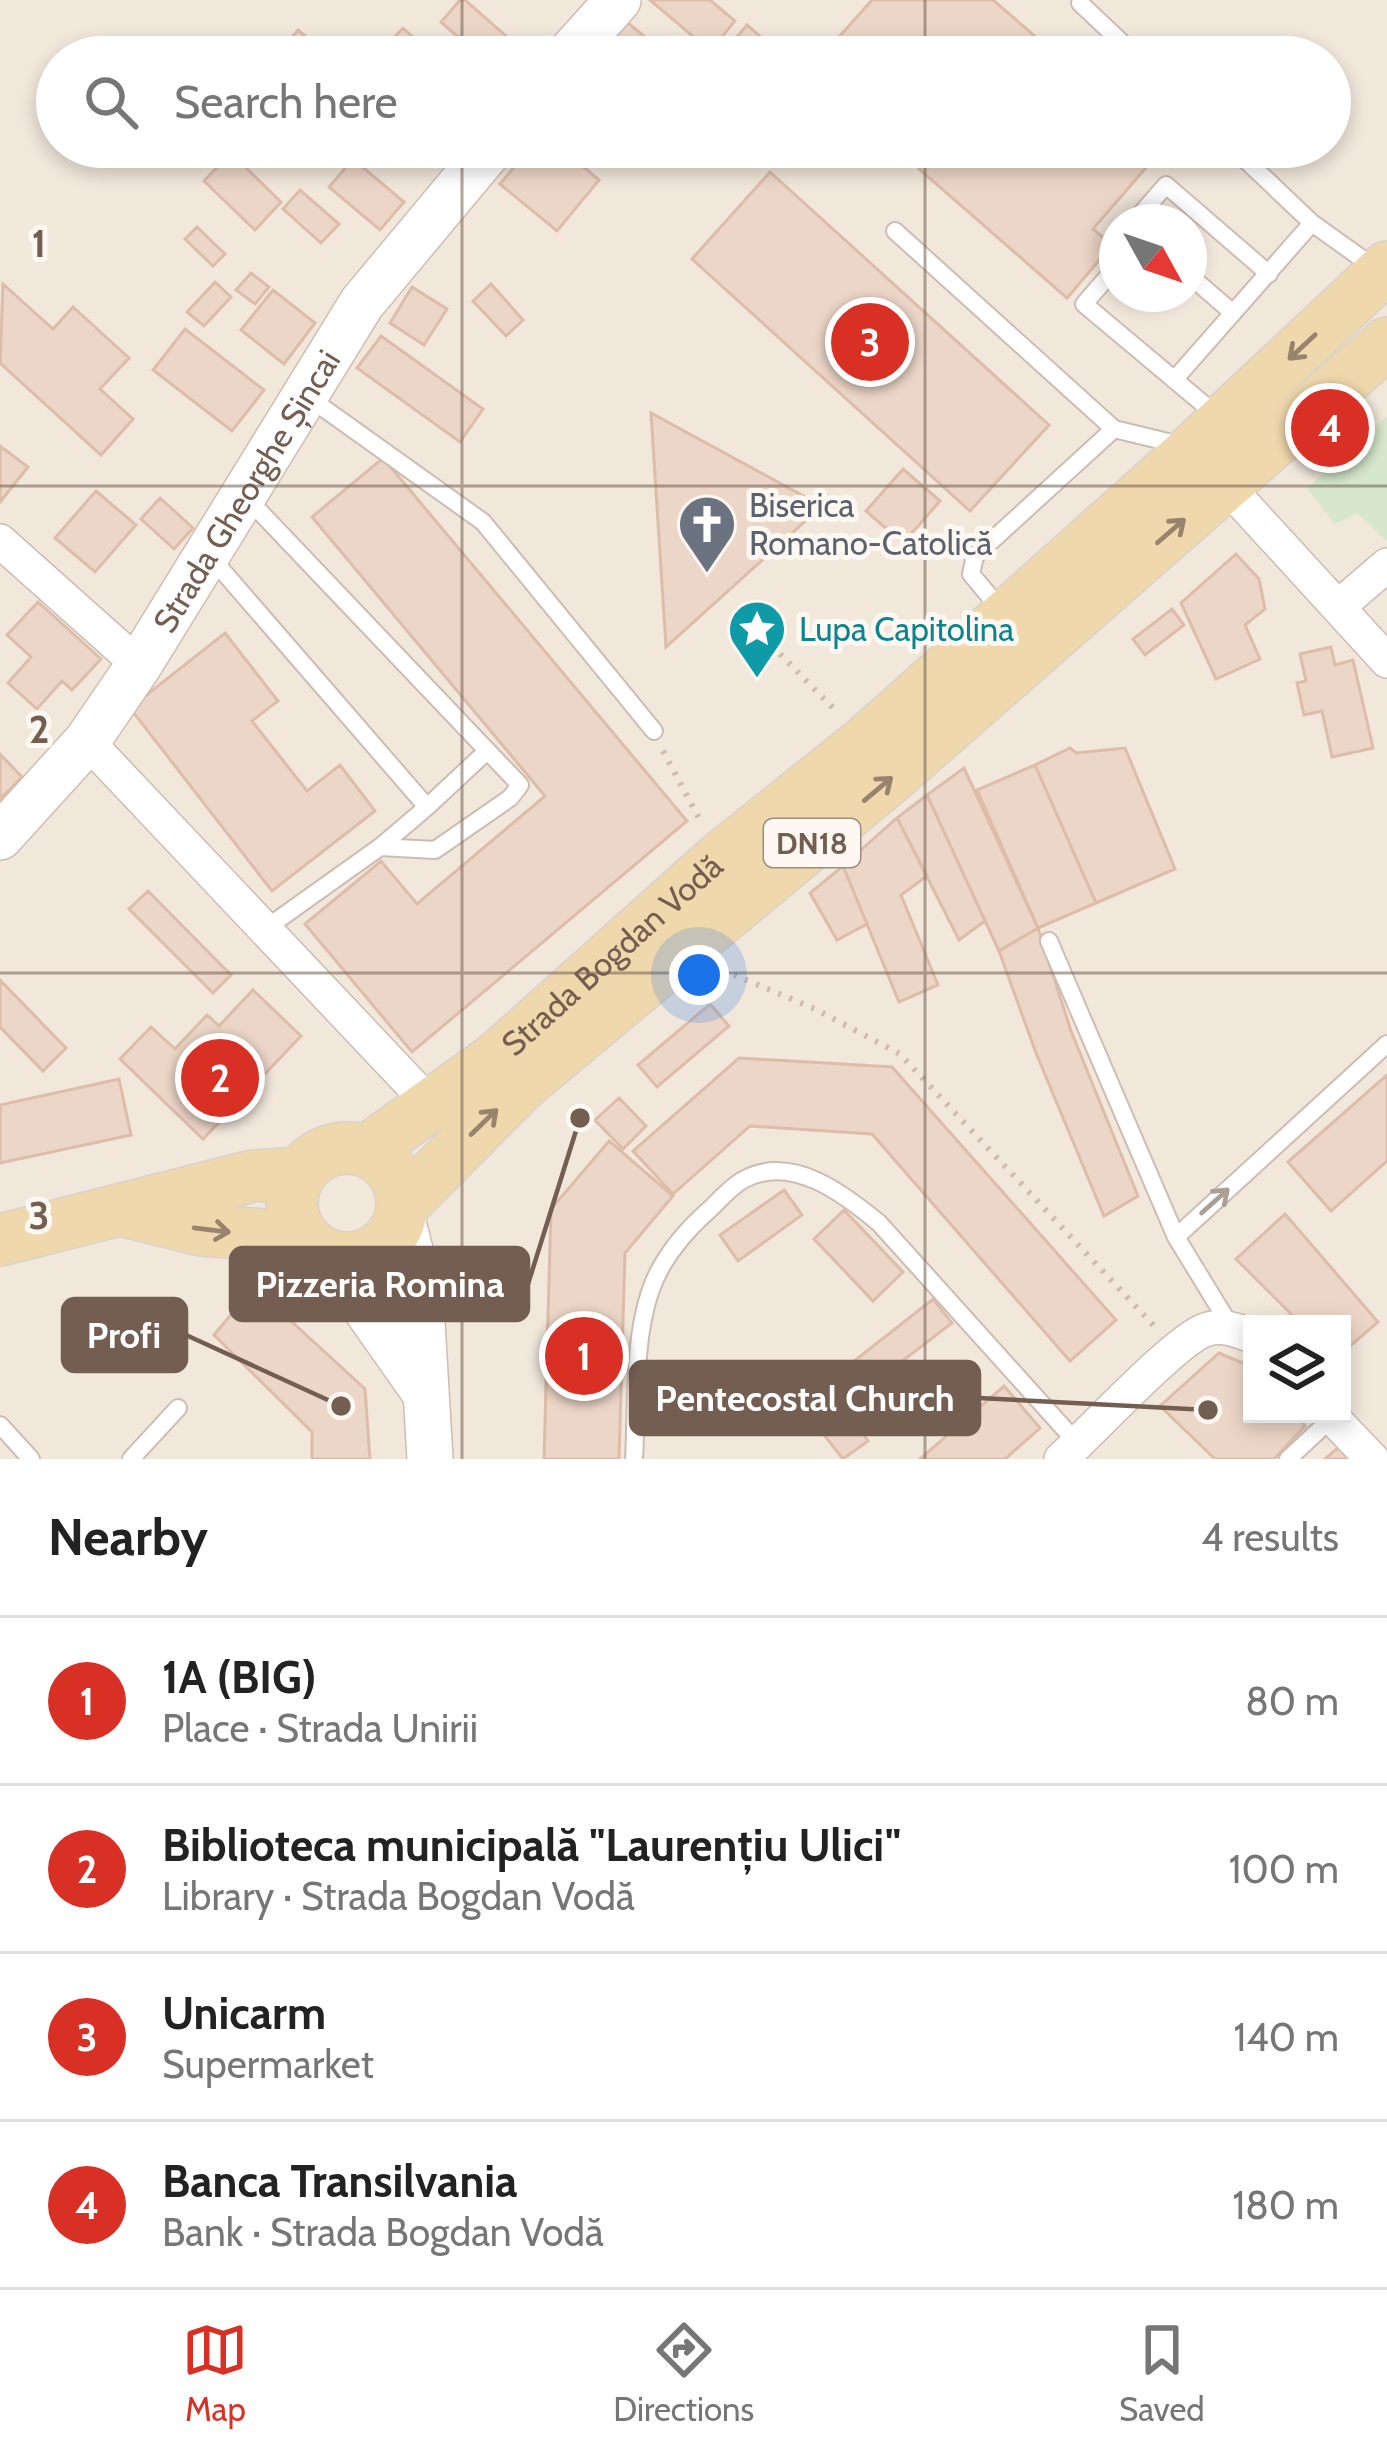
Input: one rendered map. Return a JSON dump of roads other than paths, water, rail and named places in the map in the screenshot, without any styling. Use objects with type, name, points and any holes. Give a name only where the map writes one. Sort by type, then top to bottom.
[{"type":"main road","points":[[586,36],[618,0]]},
{"type":"main road","name":"Strada Gheorghe Șincai","points":[[0,837],[87,741],[139,665],[362,302],[474,168]]},
{"type":"main road","name":"Strada Bogdan Vodă","points":[[402,1210],[521,1086],[894,775],[1214,451],[1384,269]]},
{"type":"main road","name":"Strada Bogdan Vodă","points":[[366,1151],[494,1059],[722,856],[866,741],[1006,616],[1214,451],[1387,343]]},
{"type":"main road","name":"DN18","points":[[0,1240],[253,1176],[301,1173],[330,1151],[366,1151]]},
{"type":"main road","points":[[366,1151],[393,1172],[420,1289],[430,1459]]},
{"type":"main road","points":[[301,1173],[292,1206],[316,1247],[423,1390]]},
{"type":"main road","name":"DN18","points":[[122,1210],[202,1230],[316,1247],[344,1258],[374,1252],[396,1230],[402,1210]]},
{"type":"street","points":[[1214,451],[1387,661]]},
{"type":"street","points":[[0,541],[139,665]]},
{"type":"street","points":[[1338,607],[1387,566]]},
{"type":"street","points":[[87,741],[430,1104]]},
{"type":"street","points":[[1070,1451],[1204,1330],[1242,1332]]},
{"type":"street","points":[[1339,1423],[1375,1451]]},
{"type":"lane","points":[[1080,3],[1115,36]]},
{"type":"lane","points":[[1254,168],[1312,223],[1384,269]]},
{"type":"lane","points":[[1150,204],[1166,185],[1188,204]]},
{"type":"lane","points":[[1207,220],[1269,274]]},
{"type":"lane","points":[[1174,380],[1312,223]]},
{"type":"lane","points":[[895,231],[1114,429],[1214,451]]},
{"type":"lane","points":[[1099,287],[1084,304],[1174,380],[1214,451]]},
{"type":"lane","points":[[1207,291],[1233,313]]},
{"type":"lane","points":[[307,395],[483,522],[654,731]]},
{"type":"lane","points":[[1006,616],[971,574],[975,556],[1114,429]]},
{"type":"lane","points":[[244,495],[520,785],[510,798],[435,850],[380,847]]},
{"type":"lane","points":[[208,553],[427,807]]},
{"type":"lane","points":[[266,929],[380,847],[487,751]]},
{"type":"lane","points":[[1049,940],[1176,1237],[1242,1332]]},
{"type":"lane","points":[[1176,1237],[1387,1044]]},
{"type":"lane","points":[[634,1459],[642,1331],[650,1292],[666,1257],[743,1179],[770,1172],[806,1176],[848,1197],[879,1223],[1070,1451]]},
{"type":"lane","points":[[131,1459],[178,1408]]},
{"type":"lane","points":[[1288,1459],[1323,1423]]},
{"type":"lane","points":[[0,1425],[31,1459]]},
{"type":"place","name":"Unicarm","points":[[870,342]]},
{"type":"place","name":"Banca Transilvania","points":[[1330,428]]},
{"type":"place","name":"Biserica Romano-Catolică","points":[[707,575]]},
{"type":"place","name":"Lupa Capitolina","points":[[757,680]]},
{"type":"place","name":"Biblioteca municipală \"Laurențiu Ulici\"","points":[[220,1078]]},
{"type":"place","name":"Pizzeria Romina","points":[[580,1118]]},
{"type":"place","name":"1A (BIG)","points":[[584,1356]]},
{"type":"place","name":"Profi","points":[[341,1406]]},
{"type":"place","name":"Pentecostal Church","points":[[1208,1410]]}]
